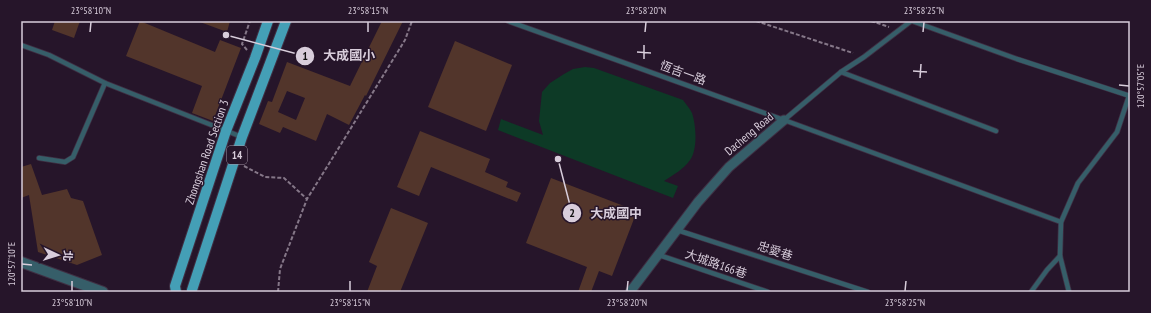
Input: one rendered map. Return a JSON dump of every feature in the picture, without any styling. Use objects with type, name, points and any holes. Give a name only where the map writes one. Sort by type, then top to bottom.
[{"type":"main road","name":"Zhongshan Road Section 3","points":[[175,290],[226,131],[268,21]]},
{"type":"main road","name":"14","points":[[175,290],[192,291],[242,137],[286,21]]},
{"type":"street","name":"Dacheng Road","points":[[630,292],[698,202],[729,167],[784,120]]},
{"type":"street","points":[[21,262],[103,292]]},
{"type":"lane","name":"恆吉一路","points":[[508,21],[784,120],[1061,222]]},
{"type":"lane","points":[[911,21],[1017,59],[1130,96],[1116,132],[1078,183],[1061,222],[1060,256],[1070,292]]},
{"type":"lane","name":"Dacheng Road","points":[[784,120],[841,72],[864,57],[911,21]]},
{"type":"lane","points":[[21,45],[49,55],[105,83],[242,137]]},
{"type":"lane","points":[[841,72],[996,131]]},
{"type":"lane","points":[[39,158],[65,162],[73,157],[105,83]]},
{"type":"lane","name":"忠愛巷","points":[[677,230],[868,292]]},
{"type":"lane","name":"大城路166巷","points":[[659,255],[768,292]]},
{"type":"lane","points":[[1031,292],[1047,270],[1060,256]]},
{"type":"path","points":[[250,21],[242,44],[255,58]]},
{"type":"path","points":[[278,292],[280,269],[306,199],[405,40],[412,21]]},
{"type":"path","points":[[756,21],[864,57]]},
{"type":"path","points":[[871,21],[899,31]]},
{"type":"path","points":[[234,161],[265,177],[284,178],[306,199]]},
{"type":"green space","points":[[585,67],[594,68],[683,100],[689,108],[692,113],[696,137],[694,150],[693,155],[685,166],[664,181],[678,186],[673,198],[498,130],[501,119],[543,135],[539,121],[542,92],[550,83],[564,74],[573,69]]},
{"type":"building","points":[[55,21],[80,21],[74,38],[52,30]]},
{"type":"building","points":[[140,21],[215,52],[220,40],[241,48],[213,121],[192,113],[202,86],[126,56]]},
{"type":"building","points":[[200,21],[230,21],[227,32]]},
{"type":"building","points":[[382,21],[403,21],[366,96],[365,95],[349,125],[327,114],[316,141],[283,127],[280,133],[259,124],[268,101],[272,102],[287,62],[350,86]],"holes":[[[287,91],[305,98],[296,120],[278,112]]]},
{"type":"building","points":[[455,41],[512,65],[486,131],[428,107]]},
{"type":"building","points":[[420,131],[490,159],[485,172],[508,182],[506,187],[521,193],[517,202],[431,167],[419,196],[397,187]]},
{"type":"building","points":[[31,164],[42,195],[67,189],[71,198],[83,201],[102,255],[77,265],[38,252],[29,195],[21,198],[21,167]]},
{"type":"building","points":[[551,178],[637,211],[612,276],[599,271],[591,292],[578,292],[587,267],[526,243]]},
{"type":"building","points":[[391,208],[428,223],[400,292],[367,292],[377,266],[369,262]]},
{"type":"place","name":"大成國小","points":[[226,35]]},
{"type":"place","name":"大成國中","points":[[558,159]]}]
